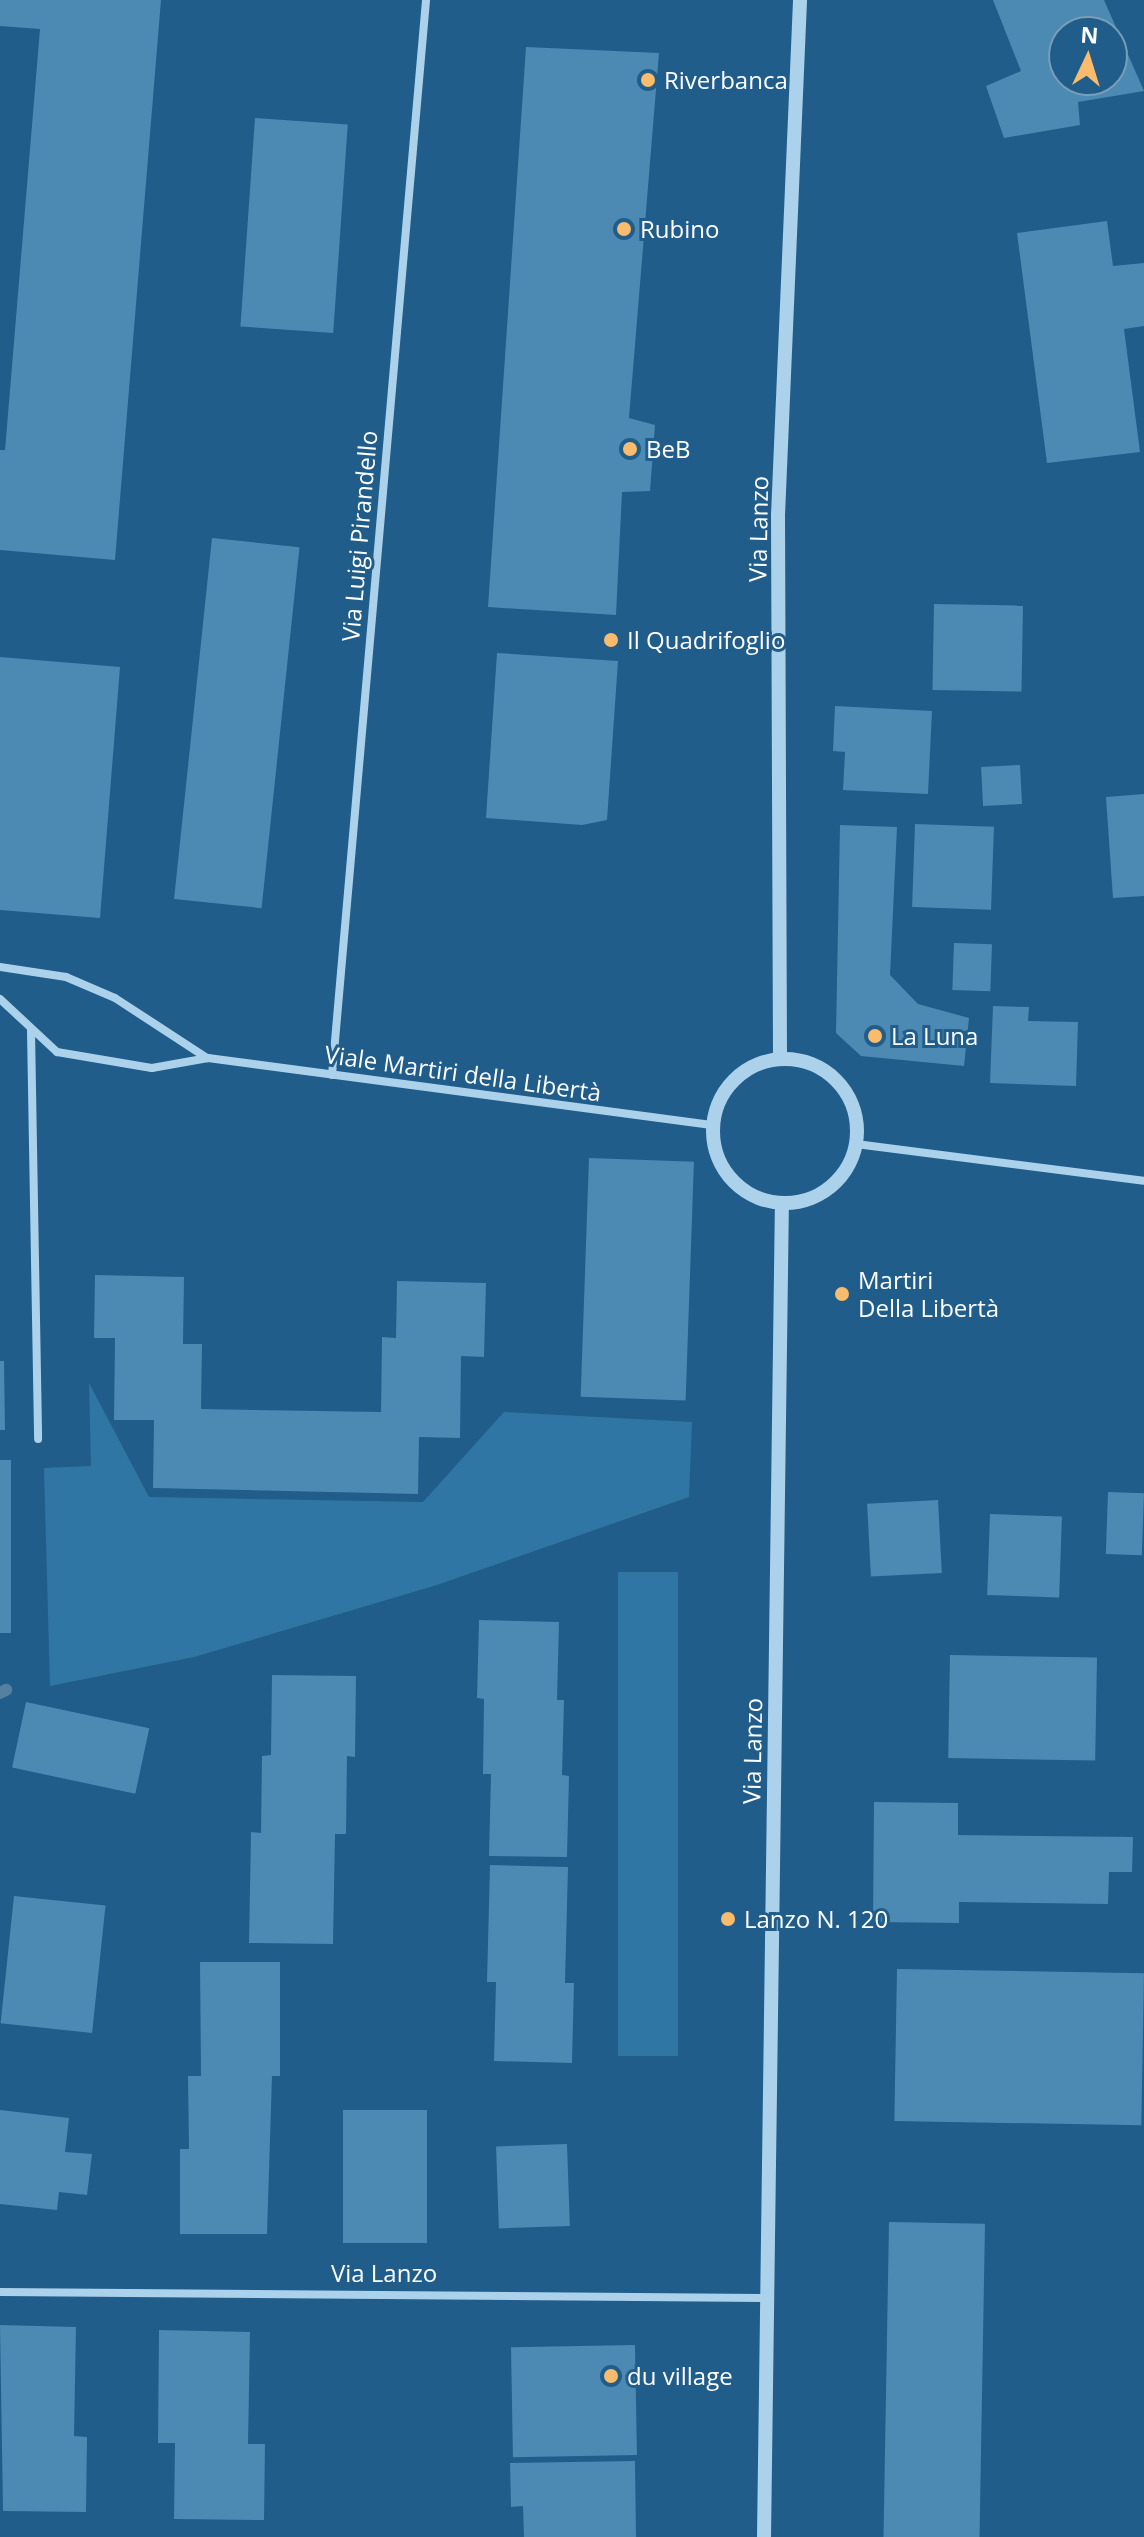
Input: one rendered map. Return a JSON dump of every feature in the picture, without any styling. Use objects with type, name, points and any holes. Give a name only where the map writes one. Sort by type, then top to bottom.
[{"type":"street","name":"Via Luigi Pirandello","points":[[332,1075],[426,0]]},
{"type":"street","name":"Via Lanzo","points":[[780,1059],[778,515],[800,0]]},
{"type":"street","name":"Viale Martiri della Libertà","points":[[0,967],[66,977],[115,998],[208,1058]]},
{"type":"street","name":"Viale Martiri della Libertà","points":[[0,999],[57,1052],[152,1068],[208,1058],[712,1125]]},
{"type":"street","points":[[31,1031],[38,1439]]},
{"type":"street","points":[[780,1059],[802,1060],[839,1082],[857,1122],[856,1144],[847,1168],[830,1187],[808,1199],[782,1203],[754,1196],[730,1179],[716,1154],[712,1125],[727,1087],[741,1073],[780,1059]]},
{"type":"street","points":[[856,1144],[1144,1181]]},
{"type":"street","name":"Via Lanzo","points":[[764,2537],[782,1203]]},
{"type":"street","name":"Via Lanzo","points":[[0,2292],[768,2298]]},
{"type":"shaded area","points":[[89,1383],[149,1497],[423,1502],[504,1412],[692,1422],[689,1497],[437,1585],[194,1657],[50,1686],[44,1468],[91,1466]]},
{"type":"shaded area","points":[[618,1572],[678,1572],[678,2056],[618,2056]]},
{"type":"building","points":[[0,0],[161,0],[115,560],[0,550],[0,450],[5,450],[40,29],[0,26]]},
{"type":"building","points":[[993,0],[1104,0],[1111,16],[1048,16],[1048,96],[1114,96],[1078,102],[1080,125],[1004,138],[986,86],[1021,71]]},
{"type":"building","points":[[526,47],[659,53],[629,418],[655,425],[650,491],[622,492],[616,615],[488,607]]},
{"type":"building","points":[[1128,55],[1144,91],[1128,94]]},
{"type":"building","points":[[255,118],[348,124],[333,333],[240,326]]},
{"type":"building","points":[[1107,221],[1113,266],[1144,263],[1144,326],[1124,329],[1140,452],[1047,463],[1017,233]]},
{"type":"building","points":[[212,538],[300,547],[262,908],[174,899]]},
{"type":"building","points":[[934,604],[1023,606],[1021,692],[932,690]]},
{"type":"building","points":[[497,653],[618,661],[607,820],[582,825],[486,818]]},
{"type":"building","points":[[0,657],[120,667],[100,918],[0,910]]},
{"type":"building","points":[[835,706],[932,711],[928,794],[843,790],[845,752],[833,751]]},
{"type":"building","points":[[1020,765],[1022,804],[983,806],[981,767]]},
{"type":"building","points":[[1144,794],[1144,896],[1113,898],[1106,797]]},
{"type":"building","points":[[915,824],[994,827],[991,910],[912,907]]},
{"type":"building","points":[[840,825],[897,827],[890,975],[918,1004],[969,1018],[964,1066],[861,1056],[836,1033]]},
{"type":"building","points":[[954,943],[992,944],[990,991],[952,990]]},
{"type":"building","points":[[993,1006],[1029,1007],[1028,1021],[1078,1022],[1076,1086],[990,1083]]},
{"type":"building","points":[[589,1158],[694,1162],[686,1401],[581,1397]]},
{"type":"building","points":[[95,1275],[184,1277],[183,1344],[202,1344],[201,1409],[381,1412],[382,1337],[396,1338],[397,1281],[486,1283],[484,1357],[461,1356],[460,1438],[419,1437],[418,1494],[153,1488],[154,1420],[114,1420],[115,1338],[94,1338]]},
{"type":"building","points":[[0,1361],[4,1361],[5,1430],[0,1430]]},
{"type":"building","points":[[0,1460],[11,1460],[11,1633],[0,1633]]},
{"type":"building","points":[[1108,1492],[1144,1493],[1142,1555],[1106,1554]]},
{"type":"building","points":[[938,1500],[942,1573],[871,1577],[867,1504]]},
{"type":"building","points":[[990,1514],[1062,1517],[1059,1597],[987,1595]]},
{"type":"building","points":[[479,1620],[559,1622],[557,1700],[564,1700],[562,1775],[569,1776],[567,1857],[489,1856],[491,1774],[483,1774],[484,1699],[477,1698]]},
{"type":"building","points":[[950,1655],[1097,1658],[1095,1761],[948,1758]]},
{"type":"building","points":[[272,1675],[356,1676],[355,1757],[347,1756],[346,1834],[335,1834],[333,1944],[249,1943],[251,1832],[261,1833],[262,1756],[271,1755]]},
{"type":"building","points":[[26,1702],[149,1728],[135,1794],[12,1768]]},
{"type":"building","points":[[874,1802],[958,1803],[958,1835],[1133,1837],[1132,1872],[1109,1872],[1108,1904],[959,1902],[959,1923],[873,1922]]},
{"type":"building","points":[[490,1865],[568,1867],[565,1983],[574,1983],[572,2063],[494,2061],[496,1982],[487,1982]]},
{"type":"building","points":[[14,1896],[105,1906],[92,2033],[1,2023]]},
{"type":"building","points":[[200,1962],[280,1962],[280,2076],[272,2076],[267,2234],[180,2234],[180,2149],[189,2149],[188,2076],[201,2076]]},
{"type":"building","points":[[897,1969],[1144,1973],[1141,2125],[894,2121]]},
{"type":"building","points":[[0,2110],[69,2118],[65,2152],[92,2154],[87,2195],[59,2192],[57,2210],[0,2204]]},
{"type":"building","points":[[343,2110],[427,2110],[427,2243],[343,2243]]},
{"type":"building","points":[[567,2144],[570,2226],[499,2228],[496,2146]]},
{"type":"building","points":[[889,2222],[985,2224],[980,2537],[884,2537]]},
{"type":"building","points":[[0,2325],[76,2327],[74,2436],[87,2437],[86,2512],[3,2511]]},
{"type":"building","points":[[159,2330],[250,2332],[248,2444],[265,2444],[264,2520],[174,2519],[175,2443],[158,2443]]},
{"type":"building","points":[[635,2345],[637,2455],[513,2457],[511,2347]]},
{"type":"building","points":[[635,2461],[636,2537],[524,2537],[523,2506],[511,2507],[510,2463]]},
{"type":"waterway","points":[[0,1693],[6,1690]]},
{"type":"place","name":"Riverbanca","points":[[648,80]]},
{"type":"place","name":"Rubino","points":[[624,229]]},
{"type":"place","name":"BeB","points":[[630,449]]},
{"type":"place","name":"Il Quadrifoglio","points":[[611,640]]},
{"type":"place","name":"La Luna","points":[[875,1036]]},
{"type":"place","name":"Martiri Della Libertà","points":[[842,1294]]},
{"type":"place","name":"Lanzo N. 120","points":[[728,1919]]},
{"type":"place","name":"du village","points":[[611,2376]]}]
